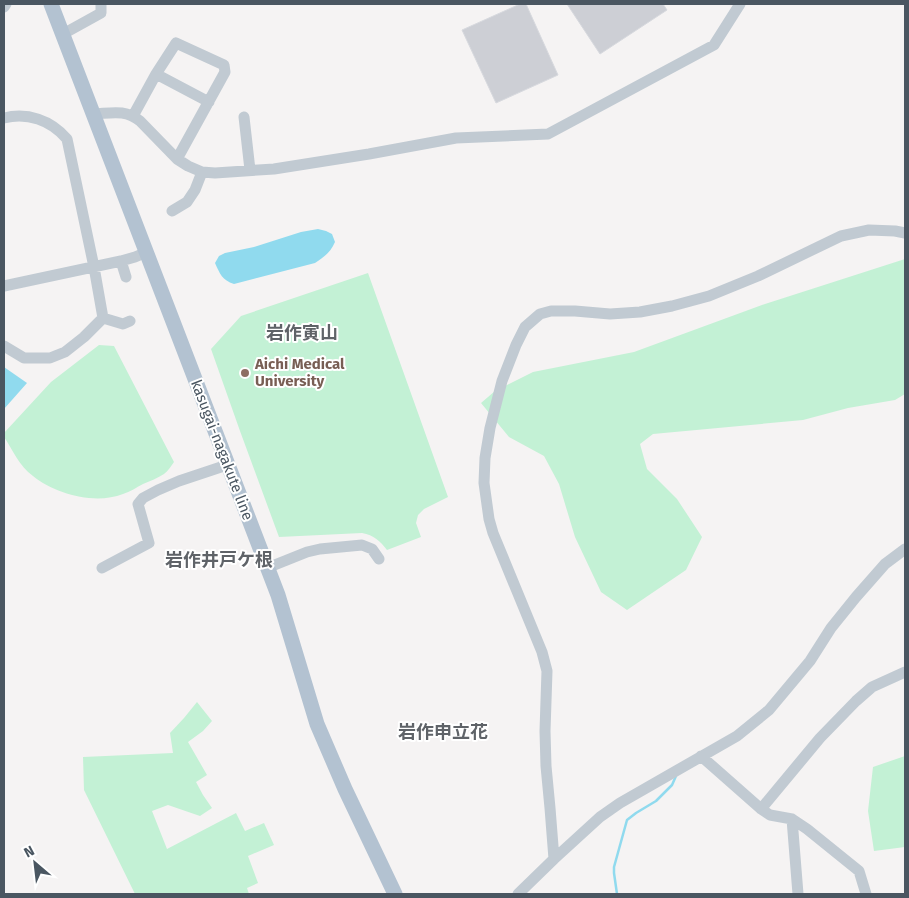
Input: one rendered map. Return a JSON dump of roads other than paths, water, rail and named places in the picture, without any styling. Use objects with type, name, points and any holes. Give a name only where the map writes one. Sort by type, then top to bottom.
[{"type":"main road","name":"kasugai-nagakute line","points":[[51,4],[278,595],[316,724],[395,894]]},
{"type":"street","points":[[63,34],[101,13],[101,4]]},
{"type":"street","points":[[94,114],[121,112],[134,116],[177,159],[202,172],[215,173],[274,170],[456,138],[548,134],[714,45],[740,4]]},
{"type":"street","points":[[134,116],[156,74],[176,43],[224,65],[225,72],[177,159]]},
{"type":"street","points":[[156,74],[209,102]]},
{"type":"street","points":[[4,118],[24,116],[40,120],[61,132],[66,139],[94,267],[103,318]]},
{"type":"street","points":[[244,118],[250,170]]},
{"type":"street","points":[[172,211],[187,202],[195,190],[202,172]]},
{"type":"street","points":[[554,859],[546,766],[547,671],[542,652],[493,533],[484,483],[485,458],[490,428],[502,381],[516,345],[526,327],[540,314],[551,311],[610,314],[640,312],[672,306],[708,296],[758,276],[841,236],[869,230],[905,233]]},
{"type":"street","points":[[4,286],[121,261],[146,252]]},
{"type":"street","points":[[121,261],[126,277]]},
{"type":"street","points":[[103,318],[123,324],[130,321]]},
{"type":"street","points":[[4,346],[24,358],[43,359],[55,357],[65,352],[84,337],[103,318]]},
{"type":"street","points":[[102,568],[149,543],[138,504],[143,498],[158,490],[228,465]]},
{"type":"street","points":[[268,568],[307,552],[362,545],[372,549],[379,559]]},
{"type":"street","points":[[518,894],[600,817],[620,803],[737,736],[769,710],[810,662],[831,628],[862,591],[885,564],[905,549]]},
{"type":"street","points":[[762,810],[820,738],[856,701],[872,687],[905,672]]},
{"type":"street","points":[[701,756],[762,810],[770,814],[792,819],[807,828],[859,872],[866,894]]},
{"type":"street","points":[[792,819],[798,894]]},
{"type":"water","points":[[318,229],[332,234],[335,242],[331,249],[315,263],[234,284],[222,276],[215,263],[219,256],[225,253]]},
{"type":"water","points":[[4,367],[27,383],[4,409]]},
{"type":"waterway","points":[[617,894],[614,867],[627,820],[656,801],[672,785],[676,776]]},
{"type":"place","name":"Aichi Medical University","points":[[245,373]]},
{"type":"district","name":"岩作寅山","points":[[302,333]]},
{"type":"district","name":"岩作井戸ケ根","points":[[219,560]]},
{"type":"district","name":"岩作申立花","points":[[443,732]]}]
